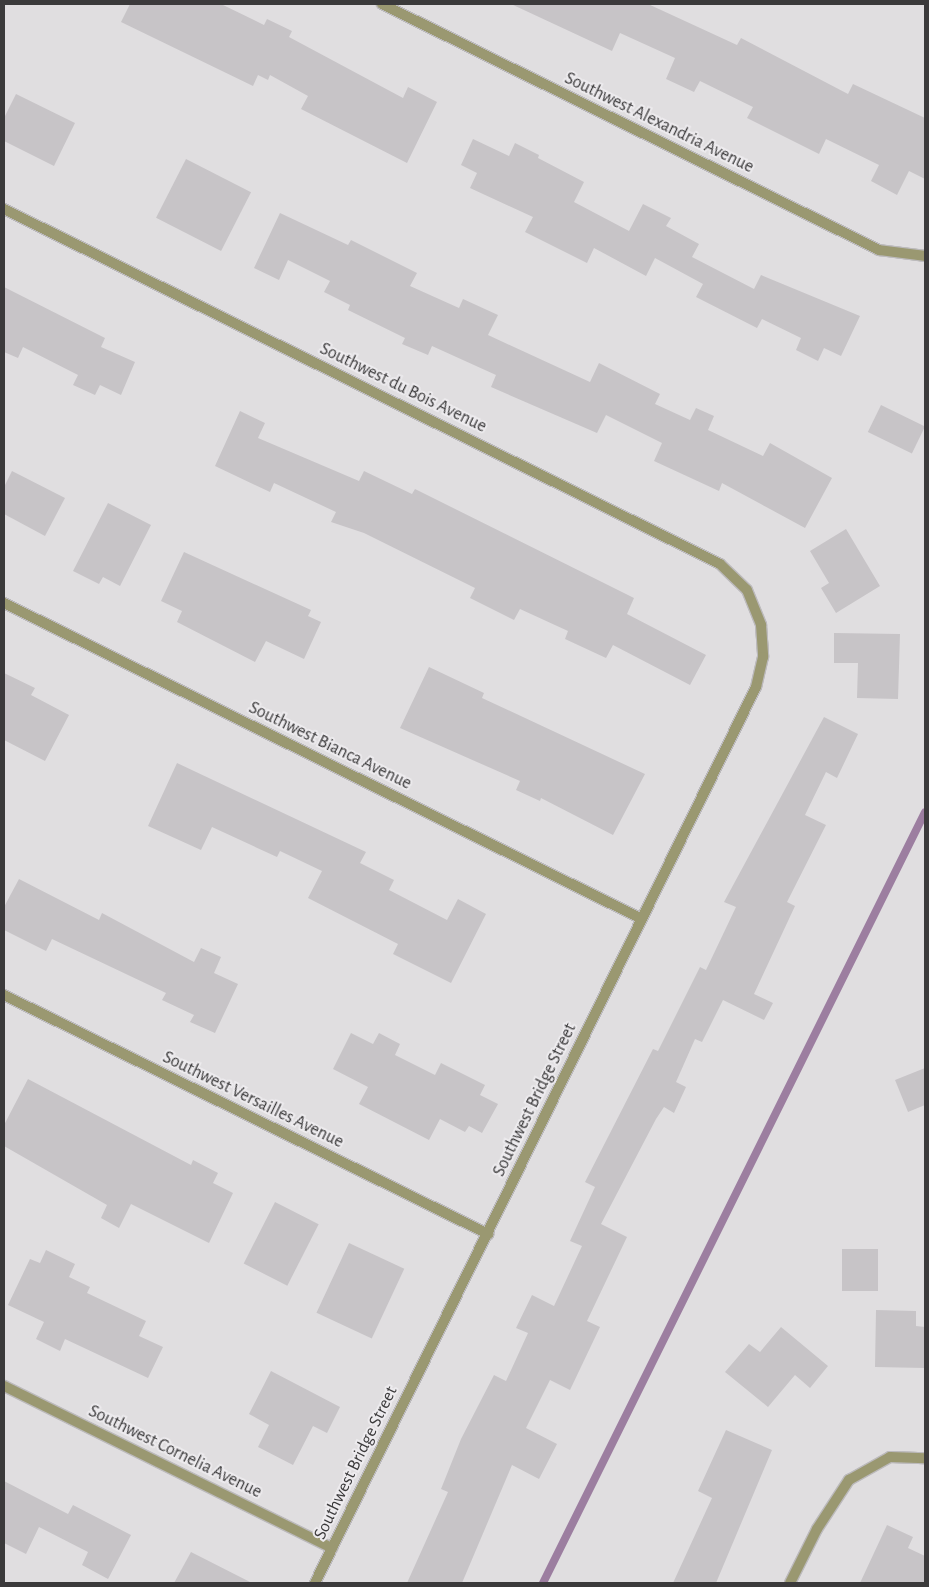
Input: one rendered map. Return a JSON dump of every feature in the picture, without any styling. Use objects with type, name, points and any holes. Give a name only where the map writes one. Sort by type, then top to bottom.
[{"type":"street","name":"Southwest Alexandria Avenue","points":[[382,4],[879,250],[925,256]]},
{"type":"street","name":"Southwest du Bois Avenue","points":[[4,209],[720,564],[747,590],[761,625]]},
{"type":"street","name":"Southwest Bianca Avenue","points":[[4,603],[642,919]]},
{"type":"street","name":"Southwest Bridge Street","points":[[315,1583],[756,687],[763,657],[761,625]]},
{"type":"street","name":"Southwest Versailles Avenue","points":[[4,995],[488,1234]]},
{"type":"street","name":"Southwest Cornelia Avenue","points":[[4,1386],[332,1548]]},
{"type":"street","points":[[790,1583],[821,1522],[849,1480],[890,1457],[925,1458]]},
{"type":"building","points":[[130,4],[221,4],[264,25],[267,19],[292,31],[289,37],[403,98],[408,87],[437,102],[407,163],[301,109],[308,96],[270,75],[268,80],[258,75],[253,86],[121,22]]},
{"type":"building","points":[[511,4],[648,4],[737,45],[741,38],[848,94],[853,84],[925,118],[925,179],[909,171],[897,195],[871,181],[879,165],[826,139],[819,154],[747,118],[753,107],[700,81],[694,92],[666,79],[675,58],[620,33],[612,51]]},
{"type":"building","points":[[16,94],[75,123],[54,166],[4,141],[4,118]]},
{"type":"building","points":[[473,139],[509,156],[515,143],[539,155],[538,158],[584,182],[574,202],[629,231],[643,204],[671,218],[666,226],[699,244],[692,257],[754,289],[761,275],[860,316],[841,356],[824,348],[818,361],[796,350],[801,338],[762,319],[757,328],[696,297],[703,284],[655,258],[646,276],[594,248],[587,263],[525,232],[533,217],[470,188],[477,173],[461,165]]},
{"type":"building","points":[[186,159],[251,192],[221,251],[156,218]]},
{"type":"building","points":[[280,213],[348,245],[351,240],[417,273],[410,286],[459,308],[463,299],[498,315],[488,335],[590,382],[599,363],[660,394],[655,404],[690,420],[696,408],[714,416],[708,430],[763,456],[770,443],[832,478],[805,528],[722,483],[719,491],[654,461],[662,443],[606,415],[597,433],[491,387],[496,375],[432,346],[428,355],[402,344],[405,338],[348,310],[350,305],[324,292],[330,281],[288,260],[279,280],[254,268]]},
{"type":"building","points":[[4,287],[105,338],[101,347],[135,362],[121,395],[100,385],[95,395],[73,385],[78,375],[23,347],[18,358],[4,352]]},
{"type":"building","points":[[881,405],[925,426],[912,453],[868,432]]},
{"type":"building","points":[[240,411],[265,423],[258,438],[359,481],[364,471],[412,494],[415,489],[634,598],[627,614],[706,655],[690,685],[613,645],[606,658],[565,639],[568,631],[520,609],[514,620],[470,598],[475,588],[364,533],[331,522],[336,512],[274,483],[270,492],[215,466]]},
{"type":"building","points":[[12,471],[65,498],[45,536],[4,514],[4,487]]},
{"type":"building","points":[[108,503],[151,525],[120,586],[103,577],[99,584],[73,571]]},
{"type":"building","points":[[846,529],[880,586],[836,613],[821,588],[829,583],[810,551]]},
{"type":"building","points":[[184,552],[311,610],[308,616],[321,622],[304,659],[266,641],[255,662],[177,622],[182,611],[161,601]]},
{"type":"building","points":[[834,633],[900,634],[898,699],[857,698],[858,663],[834,663]]},
{"type":"building","points":[[429,667],[484,693],[482,698],[645,774],[613,835],[541,798],[540,801],[516,790],[520,781],[400,728]]},
{"type":"building","points":[[4,673],[35,688],[31,695],[69,715],[45,761],[4,740]]},
{"type":"building","points":[[824,717],[858,734],[837,778],[826,772],[805,815],[826,825],[787,902],[795,906],[754,994],[773,1003],[764,1020],[723,1000],[702,1042],[695,1039],[676,1082],[686,1087],[674,1113],[664,1107],[656,1119],[601,1224],[627,1237],[587,1321],[600,1327],[570,1390],[550,1380],[526,1428],[557,1444],[539,1479],[512,1465],[462,1583],[407,1583],[448,1492],[441,1489],[461,1439],[494,1375],[506,1381],[528,1333],[516,1328],[532,1295],[554,1306],[582,1246],[570,1241],[595,1187],[585,1182],[653,1049],[658,1051],[700,967],[706,970],[736,907],[724,902]]},
{"type":"building","points":[[177,763],[366,852],[360,863],[394,880],[389,890],[447,920],[458,899],[486,914],[451,983],[393,954],[398,944],[308,898],[322,871],[280,851],[277,857],[212,827],[201,850],[148,826]]},
{"type":"building","points":[[19,879],[99,920],[102,913],[194,962],[201,948],[221,957],[214,973],[238,984],[215,1033],[190,1022],[194,1015],[162,1000],[166,993],[52,939],[46,951],[4,930],[4,907]]},
{"type":"building","points":[[351,1033],[373,1044],[379,1033],[400,1044],[395,1055],[435,1075],[441,1063],[485,1085],[480,1095],[498,1104],[482,1133],[469,1126],[465,1132],[440,1119],[429,1140],[359,1104],[368,1087],[333,1069]]},
{"type":"building","points":[[925,1068],[925,1105],[908,1112],[895,1080]]},
{"type":"building","points":[[28,1079],[191,1165],[193,1160],[218,1173],[213,1183],[233,1193],[209,1243],[131,1204],[119,1228],[101,1218],[107,1205],[4,1146],[4,1125]]},
{"type":"building","points":[[275,1202],[319,1224],[287,1286],[244,1263]]},
{"type":"building","points":[[349,1243],[404,1269],[372,1339],[316,1313]]},
{"type":"building","points":[[842,1249],[878,1249],[878,1291],[842,1291]]},
{"type":"building","points":[[46,1250],[75,1264],[69,1277],[90,1287],[87,1293],[146,1321],[139,1336],[163,1347],[148,1378],[65,1339],[60,1351],[36,1339],[44,1322],[8,1305],[30,1259],[40,1263]]},
{"type":"building","points":[[876,1310],[916,1311],[916,1326],[925,1327],[925,1368],[875,1367]]},
{"type":"building","points":[[781,1327],[828,1366],[810,1388],[795,1375],[768,1407],[725,1372],[749,1344],[760,1352]]},
{"type":"building","points":[[271,1371],[340,1407],[327,1433],[313,1426],[293,1465],[258,1447],[269,1425],[249,1414]]},
{"type":"building","points":[[726,1430],[772,1450],[716,1583],[673,1583],[712,1498],[698,1491]]},
{"type":"building","points":[[4,1481],[68,1514],[73,1505],[131,1535],[108,1579],[82,1565],[88,1552],[39,1527],[26,1554],[4,1543]]},
{"type":"building","points":[[887,1525],[913,1537],[908,1548],[925,1556],[925,1583],[860,1583]]},
{"type":"building","points":[[191,1552],[252,1583],[174,1583]]},
{"type":"waterway","points":[[543,1583],[925,812]]}]
